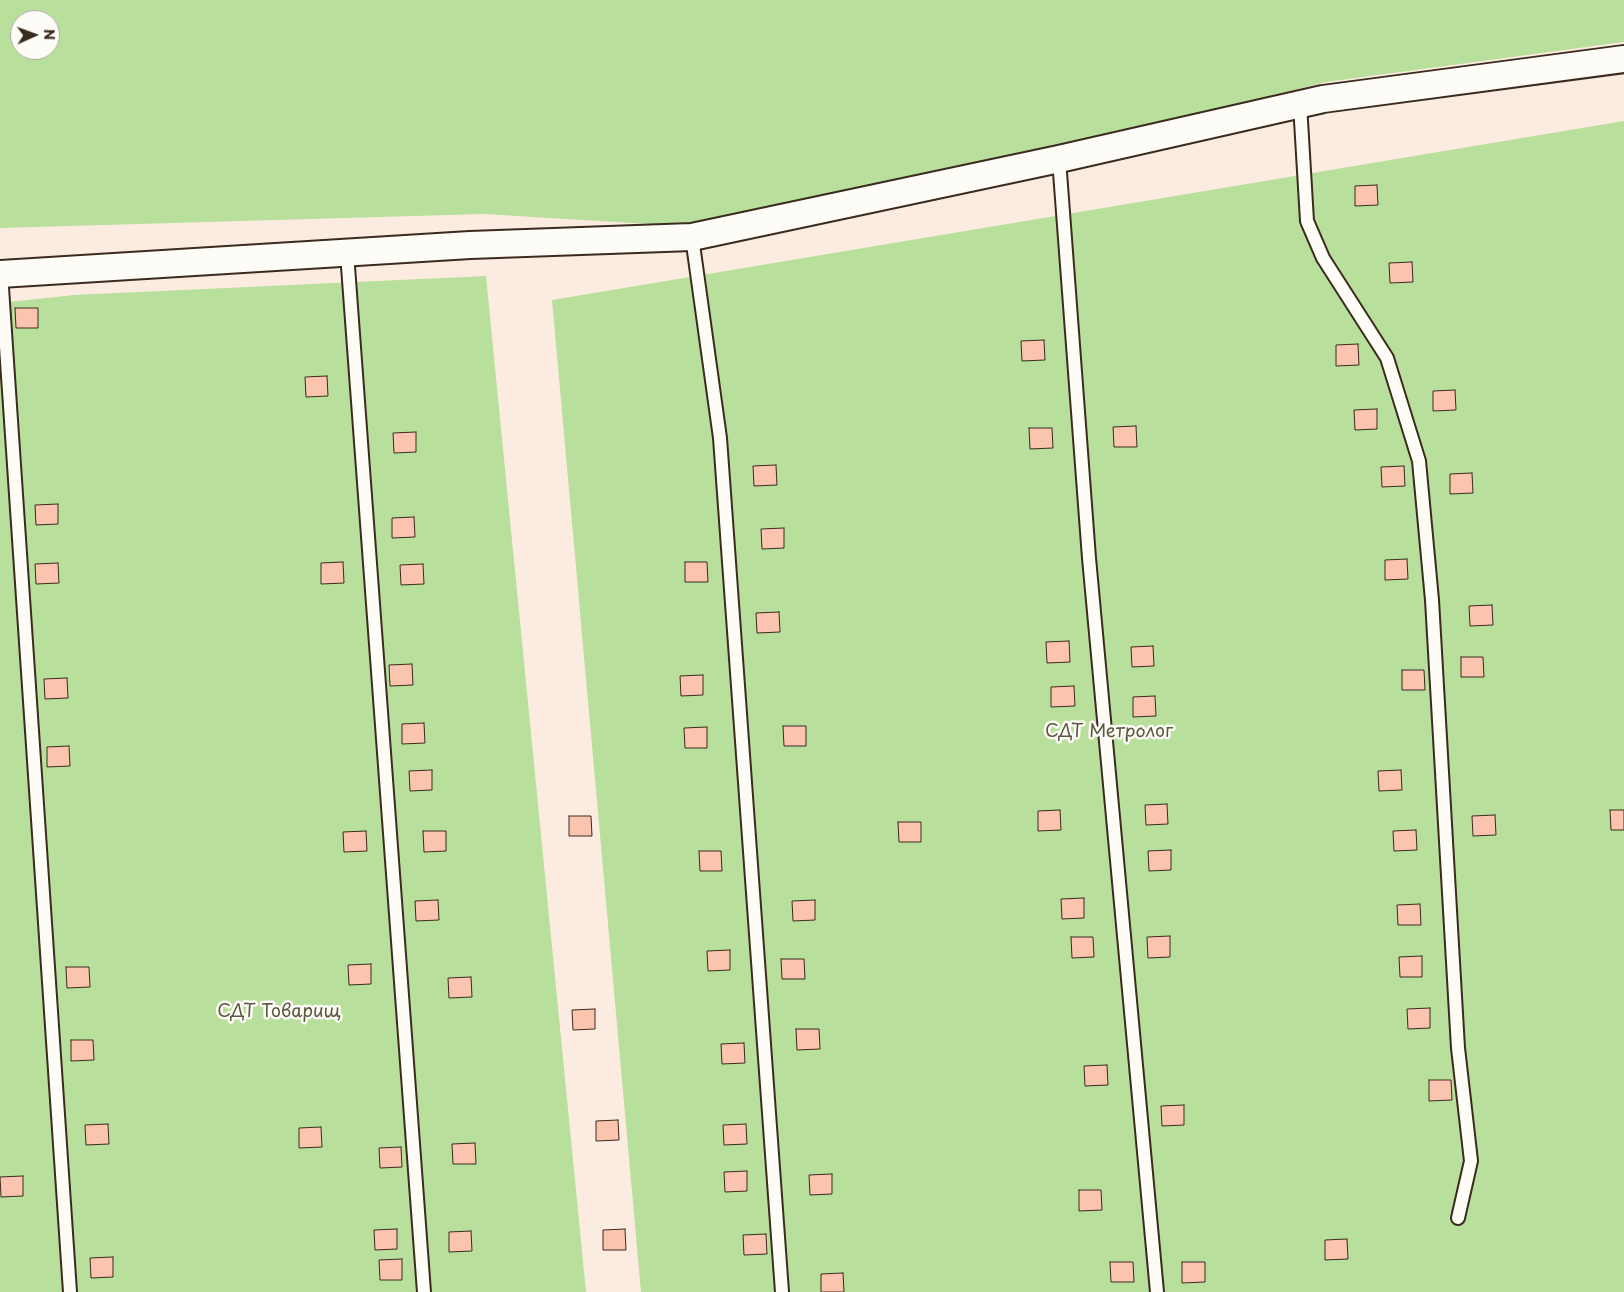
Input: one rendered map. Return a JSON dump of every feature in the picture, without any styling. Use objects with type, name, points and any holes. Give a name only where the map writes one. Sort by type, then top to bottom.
[{"type":"street","points":[[1,273],[470,245],[692,237],[1059,159],[1323,99],[1624,59]]},
{"type":"lane","points":[[1300,104],[1307,221],[1323,258],[1387,358],[1419,461],[1432,600],[1458,1048],[1471,1161],[1458,1218]]},
{"type":"lane","points":[[1059,159],[1089,558],[1157,1292]]},
{"type":"lane","points":[[692,237],[720,438],[782,1292]]},
{"type":"lane","points":[[347,253],[424,1292]]},
{"type":"lane","points":[[1,273],[70,1292]]},
{"type":"green space","points":[[0,0],[1624,0],[1624,42],[1326,82],[1086,141],[699,227],[484,214],[0,228]]},
{"type":"green space","name":"СДТ Метролог","points":[[1624,121],[1624,1292],[641,1292],[552,300]]},
{"type":"green space","name":"СДТ Товарищ","points":[[486,276],[586,1292],[0,1292],[0,303],[74,295]]},
{"type":"building","points":[[1377,185],[1378,205],[1355,206],[1355,186]]},
{"type":"building","points":[[1412,262],[1413,282],[1390,283],[1389,263]]},
{"type":"building","points":[[15,308],[38,308],[38,328],[16,328]]},
{"type":"building","points":[[1044,340],[1045,360],[1022,361],[1021,341]]},
{"type":"building","points":[[1358,344],[1359,365],[1336,366],[1336,345]]},
{"type":"building","points":[[327,376],[328,396],[306,397],[305,377]]},
{"type":"building","points":[[1455,390],[1456,410],[1433,411],[1433,391]]},
{"type":"building","points":[[1377,409],[1377,429],[1355,430],[1354,410]]},
{"type":"building","points":[[1136,426],[1137,447],[1114,447],[1113,427]]},
{"type":"building","points":[[1029,428],[1052,428],[1053,448],[1030,449]]},
{"type":"building","points":[[416,432],[416,452],[394,453],[393,433]]},
{"type":"building","points":[[776,465],[777,485],[754,486],[753,466]]},
{"type":"building","points":[[1404,466],[1405,486],[1382,487],[1381,467]]},
{"type":"building","points":[[1472,473],[1473,493],[1450,494],[1450,474]]},
{"type":"building","points":[[58,504],[58,524],[36,525],[35,505]]},
{"type":"building","points":[[414,517],[415,537],[392,538],[392,518]]},
{"type":"building","points":[[784,528],[784,548],[762,549],[761,529]]},
{"type":"building","points":[[1407,559],[1408,579],[1385,580],[1385,560]]},
{"type":"building","points":[[343,562],[344,583],[321,584],[321,563]]},
{"type":"building","points":[[685,562],[707,562],[708,582],[685,582]]},
{"type":"building","points":[[58,563],[59,583],[36,584],[35,564]]},
{"type":"building","points":[[423,564],[424,584],[401,585],[400,565]]},
{"type":"building","points":[[1492,605],[1493,625],[1470,626],[1469,606]]},
{"type":"building","points":[[779,612],[780,632],[757,633],[756,613]]},
{"type":"building","points":[[1069,641],[1070,662],[1047,663],[1046,642]]},
{"type":"building","points":[[1153,646],[1154,666],[1132,667],[1131,647]]},
{"type":"building","points":[[1461,657],[1483,657],[1484,677],[1461,677]]},
{"type":"building","points":[[412,664],[413,685],[390,686],[389,665]]},
{"type":"building","points":[[1402,670],[1424,670],[1425,690],[1402,690]]},
{"type":"building","points":[[703,675],[703,695],[681,696],[680,676]]},
{"type":"building","points":[[67,678],[68,698],[45,699],[44,679]]},
{"type":"building","points":[[1074,686],[1075,706],[1051,707],[1051,687]]},
{"type":"building","points":[[1155,696],[1156,716],[1133,717],[1133,697]]},
{"type":"building","points":[[424,723],[425,743],[402,744],[402,724]]},
{"type":"building","points":[[783,726],[806,726],[806,746],[784,746]]},
{"type":"building","points":[[707,727],[707,748],[685,748],[684,728]]},
{"type":"building","points":[[69,746],[70,766],[47,767],[47,747]]},
{"type":"building","points":[[432,770],[432,790],[410,791],[409,771]]},
{"type":"building","points":[[1401,770],[1402,790],[1379,791],[1378,771]]},
{"type":"building","points":[[1167,804],[1168,824],[1146,825],[1145,805]]},
{"type":"building","points":[[1060,810],[1061,830],[1038,831],[1038,811]]},
{"type":"building","points":[[1610,810],[1624,810],[1624,830],[1611,830]]},
{"type":"building","points":[[1495,815],[1496,835],[1473,836],[1472,816]]},
{"type":"building","points":[[569,816],[591,816],[592,836],[569,836]]},
{"type":"building","points":[[898,822],[921,822],[921,842],[899,842]]},
{"type":"building","points":[[1416,830],[1417,850],[1394,851],[1393,831]]},
{"type":"building","points":[[366,831],[367,851],[344,852],[343,832]]},
{"type":"building","points":[[423,831],[446,831],[446,851],[424,852]]},
{"type":"building","points":[[1171,850],[1171,870],[1149,871],[1148,851]]},
{"type":"building","points":[[699,851],[721,851],[722,871],[700,871]]},
{"type":"building","points":[[1084,898],[1084,918],[1062,919],[1061,899]]},
{"type":"building","points":[[438,900],[439,920],[416,921],[415,901]]},
{"type":"building","points":[[815,900],[815,920],[793,921],[792,901]]},
{"type":"building","points":[[1420,904],[1421,925],[1398,925],[1397,905]]},
{"type":"building","points":[[1170,936],[1170,957],[1148,958],[1147,937]]},
{"type":"building","points":[[1071,937],[1093,937],[1094,957],[1072,958]]},
{"type":"building","points":[[730,950],[730,970],[708,971],[707,951]]},
{"type":"building","points":[[1422,956],[1422,977],[1400,977],[1399,957]]},
{"type":"building","points":[[781,959],[804,959],[805,979],[782,979]]},
{"type":"building","points":[[371,964],[371,984],[349,985],[348,965]]},
{"type":"building","points":[[66,967],[89,967],[90,987],[67,988]]},
{"type":"building","points":[[471,977],[472,997],[449,998],[448,978]]},
{"type":"building","points":[[1430,1008],[1430,1028],[1408,1029],[1407,1009]]},
{"type":"building","points":[[595,1009],[595,1029],[573,1030],[572,1010]]},
{"type":"building","points":[[796,1029],[819,1029],[820,1049],[797,1050]]},
{"type":"building","points":[[71,1040],[93,1040],[94,1060],[71,1061]]},
{"type":"building","points":[[744,1043],[745,1063],[722,1064],[721,1044]]},
{"type":"building","points":[[1107,1065],[1108,1085],[1085,1086],[1084,1066]]},
{"type":"building","points":[[1429,1080],[1451,1080],[1452,1100],[1429,1101]]},
{"type":"building","points":[[1184,1105],[1184,1125],[1162,1126],[1161,1106]]},
{"type":"building","points":[[618,1120],[619,1140],[596,1141],[596,1121]]},
{"type":"building","points":[[108,1124],[109,1144],[86,1145],[85,1125]]},
{"type":"building","points":[[746,1124],[747,1144],[724,1145],[723,1125]]},
{"type":"building","points":[[321,1127],[322,1147],[299,1148],[299,1128]]},
{"type":"building","points":[[475,1143],[476,1164],[453,1164],[452,1144]]},
{"type":"building","points":[[401,1147],[402,1167],[380,1168],[379,1148]]},
{"type":"building","points":[[747,1171],[747,1191],[725,1192],[724,1172]]},
{"type":"building","points":[[832,1174],[832,1194],[810,1195],[809,1175]]},
{"type":"building","points":[[23,1176],[23,1196],[1,1197],[0,1177]]},
{"type":"building","points":[[1079,1190],[1101,1190],[1102,1210],[1079,1211]]},
{"type":"building","points":[[397,1229],[397,1249],[375,1250],[374,1230]]},
{"type":"building","points":[[625,1229],[626,1250],[603,1250],[603,1230]]},
{"type":"building","points":[[471,1231],[472,1251],[449,1252],[449,1232]]},
{"type":"building","points":[[766,1234],[767,1254],[744,1255],[743,1235]]},
{"type":"building","points":[[1347,1239],[1348,1259],[1325,1260],[1325,1240]]},
{"type":"building","points":[[113,1257],[113,1277],[91,1278],[90,1258]]},
{"type":"building","points":[[402,1259],[402,1280],[380,1280],[379,1260]]},
{"type":"building","points":[[1110,1262],[1133,1262],[1134,1282],[1111,1282]]},
{"type":"building","points":[[1182,1262],[1205,1262],[1205,1282],[1182,1283]]},
{"type":"building","points":[[843,1273],[844,1292],[821,1292],[821,1274]]}]
